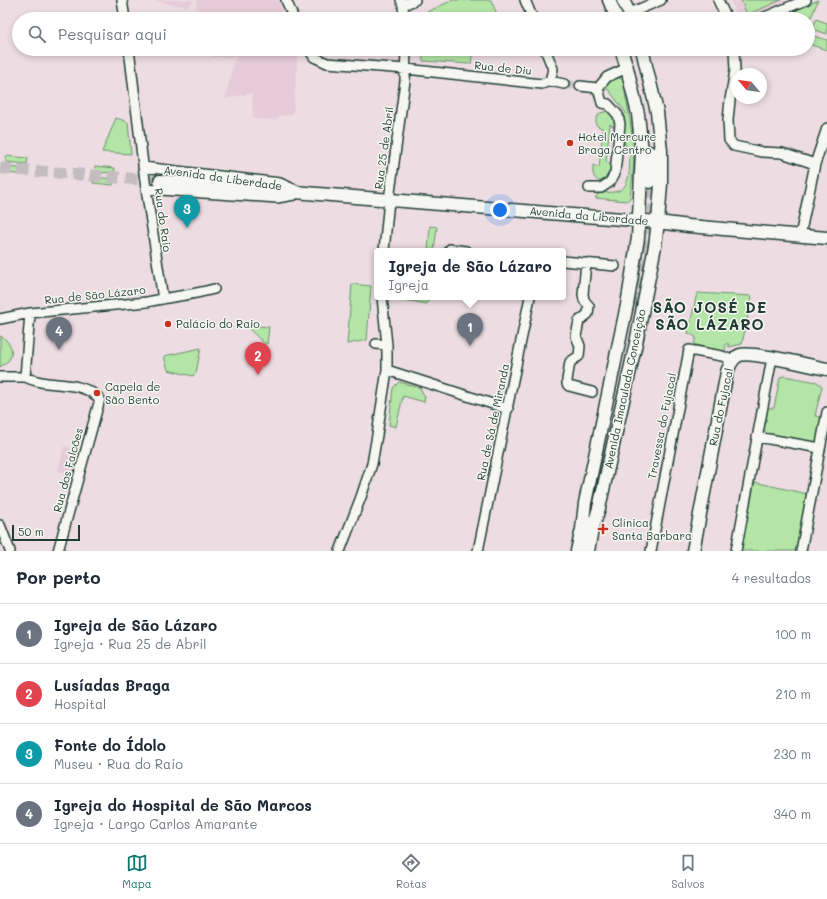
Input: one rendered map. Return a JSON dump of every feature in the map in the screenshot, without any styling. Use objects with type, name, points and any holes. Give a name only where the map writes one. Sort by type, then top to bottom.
[{"type":"main road","points":[[601,0],[606,12]]},
{"type":"main road","points":[[609,0],[614,12]]},
{"type":"main road","points":[[615,0],[624,12]]},
{"type":"main road","points":[[623,0],[627,12]]},
{"type":"main road","name":"Avenida Imaculada Conceição","points":[[588,551],[585,502],[627,305],[637,244],[639,221],[642,152],[638,114],[623,56]]},
{"type":"main road","points":[[631,56],[645,113],[652,182],[655,151],[650,113],[641,66],[637,56]]},
{"type":"main road","name":"Avenida Imaculada Conceição","points":[[577,551],[599,508],[636,342],[655,246],[661,184],[661,151],[657,112],[644,56]]},
{"type":"main road","name":"Avenida da Liberdade","points":[[160,181],[658,222],[827,238]]},
{"type":"main road","name":"Avenida Imaculada Conceição","points":[[587,530],[595,505],[636,305]]},
{"type":"main road","name":"Rua do Fujacal","points":[[693,551],[727,372],[732,360],[741,355],[772,358],[827,369]]},
{"type":"street","points":[[122,0],[124,12]]},
{"type":"street","points":[[286,0],[291,12]]},
{"type":"street","points":[[403,12],[402,2],[415,0]]},
{"type":"street","points":[[525,0],[529,12]]},
{"type":"street","points":[[638,12],[661,0]]},
{"type":"street","points":[[718,0],[724,12]]},
{"type":"street","points":[[777,12],[806,0]]},
{"type":"street","name":"Rua do Raio","points":[[130,56],[146,189],[163,299]]},
{"type":"street","name":"Rua de Diu","points":[[313,56],[327,63],[406,69],[542,84],[550,81],[564,84]]},
{"type":"street","name":"Rua 25 de Abril","points":[[384,248],[406,69],[406,56]]},
{"type":"street","points":[[548,56],[553,69],[550,81]]},
{"type":"street","points":[[734,56],[735,70],[728,120],[729,140],[734,146],[762,152],[782,153],[815,164]]},
{"type":"street","points":[[598,88],[607,77],[627,68]]},
{"type":"street","points":[[580,86],[598,88]]},
{"type":"street","points":[[589,188],[601,188],[610,182],[615,173],[620,124],[618,115],[608,104],[602,103],[598,88]]},
{"type":"street","points":[[800,236],[815,164],[826,134]]},
{"type":"street","name":"Avenida da Liberdade","points":[[143,167],[280,183],[302,193]]},
{"type":"street","name":"Avenida da Liberdade","points":[[146,189],[277,198],[302,193]]},
{"type":"street","points":[[566,261],[615,266]]},
{"type":"street","points":[[586,263],[583,294],[584,300],[589,306],[588,314],[579,321],[576,336],[580,346],[578,356],[570,362],[567,384],[569,386],[592,392]]},
{"type":"street","name":"Rua de São Lázaro","points":[[0,319],[30,314],[177,298],[214,289]]},
{"type":"street","points":[[340,551],[372,464],[387,370],[382,300]]},
{"type":"street","name":"Rua de Sá de Miranda","points":[[478,551],[529,300]]},
{"type":"street","points":[[0,378],[25,377],[30,314]]},
{"type":"street","points":[[376,344],[386,345]]},
{"type":"street","name":"Travessa do Fujacal","points":[[651,551],[688,350],[722,356],[732,360]]},
{"type":"street","points":[[736,551],[772,358]]},
{"type":"street","points":[[387,370],[508,409]]},
{"type":"street","name":"Rua dos Falcões","points":[[25,377],[33,381],[80,387],[88,390],[100,399],[58,551]]},
{"type":"street","points":[[801,551],[827,412]]},
{"type":"street","points":[[757,438],[820,448]]},
{"type":"street","points":[[0,525],[10,551]]},
{"type":"shaded area","points":[[152,0],[194,0],[188,7]]},
{"type":"shaded area","points":[[197,0],[279,0],[284,12],[201,12],[196,12]]},
{"type":"shaded area","points":[[730,0],[791,0],[762,12],[736,12]]},
{"type":"shaded area","points":[[298,56],[293,112],[291,115],[281,115],[276,120],[253,119],[252,93],[225,99],[234,61],[237,57],[211,57]]},
{"type":"shaded area","points":[[64,446],[80,450],[74,475],[58,471]]},
{"type":"green space","points":[[453,0],[491,0],[496,12],[427,12]]},
{"type":"green space","points":[[741,0],[781,0],[754,12],[746,12]]},
{"type":"green space","points":[[818,0],[813,12],[793,12]]},
{"type":"green space","points":[[816,19],[827,23],[827,34],[815,30]]},
{"type":"green space","points":[[815,36],[827,40],[827,50],[815,46]]},
{"type":"green space","points":[[423,56],[472,56],[471,64],[423,61]]},
{"type":"green space","points":[[616,76],[623,80],[633,142],[634,156],[630,198],[627,201],[595,198],[598,194],[616,192],[623,188],[628,178],[630,147],[625,146],[623,116],[626,113],[608,89],[604,90],[610,79]]},
{"type":"green space","points":[[608,111],[615,114],[616,128],[610,124],[606,161],[613,167],[613,171],[605,182],[601,182],[598,181],[593,175],[593,165],[599,168],[603,129],[596,125],[596,119],[600,113]]},
{"type":"green space","points":[[116,118],[128,122],[131,154],[102,152]]},
{"type":"green space","points":[[6,156],[28,158],[27,164],[6,162]]},
{"type":"green space","points":[[95,166],[115,168],[114,172],[101,173],[94,171]]},
{"type":"green space","points":[[7,167],[28,169],[27,175],[6,173]]},
{"type":"green space","points":[[93,177],[114,179],[113,185],[93,183]]},
{"type":"green space","points":[[430,226],[437,227],[434,248],[428,248]]},
{"type":"green space","points":[[352,284],[371,286],[367,340],[347,344]]},
{"type":"green space","points":[[697,293],[752,296],[742,344],[729,347],[728,343],[725,345],[726,348],[722,353],[694,344],[696,337],[688,333]]},
{"type":"green space","points":[[405,300],[428,300],[427,304]]},
{"type":"green space","points":[[245,325],[269,327],[267,344],[265,344]]},
{"type":"green space","points":[[0,336],[9,343],[11,354],[8,361],[0,367]]},
{"type":"green space","points":[[201,348],[196,373],[193,376],[168,370],[164,356]]},
{"type":"green space","points":[[784,376],[817,382],[822,386],[815,416],[823,417],[820,438],[814,443],[769,435],[764,430],[767,408],[774,408],[780,377]]},
{"type":"green space","points":[[399,382],[420,388],[425,397],[424,402],[403,396],[396,427],[389,425],[393,388]]},
{"type":"green space","points":[[754,482],[808,494],[796,551],[741,551]]},
{"type":"tunnel","points":[[564,84],[580,86]]},
{"type":"tunnel","points":[[0,168],[160,181]]},
{"type":"tunnel","points":[[633,305],[644,244],[650,182]]},
{"type":"place","name":"Hotel Mercure Braga Centro","points":[[570,143]]},
{"type":"place","name":"Fonte do Ídolo","points":[[187,228]]},
{"type":"place","name":"Palácio do Raio","points":[[168,324]]},
{"type":"place","name":"Igreja de São Lázaro","points":[[470,346]]},
{"type":"place","name":"Igreja do Hospital de São Marcos","points":[[59,350]]},
{"type":"place","name":"Lusíadas Braga","points":[[258,375]]},
{"type":"place","name":"Capela de São Bento","points":[[97,393]]},
{"type":"place","name":"Clínica Santa Barbara","points":[[603,529]]},
{"type":"district","name":"SÃO JOSÉ DE SÃO LÁZARO","points":[[710,316]]}]
